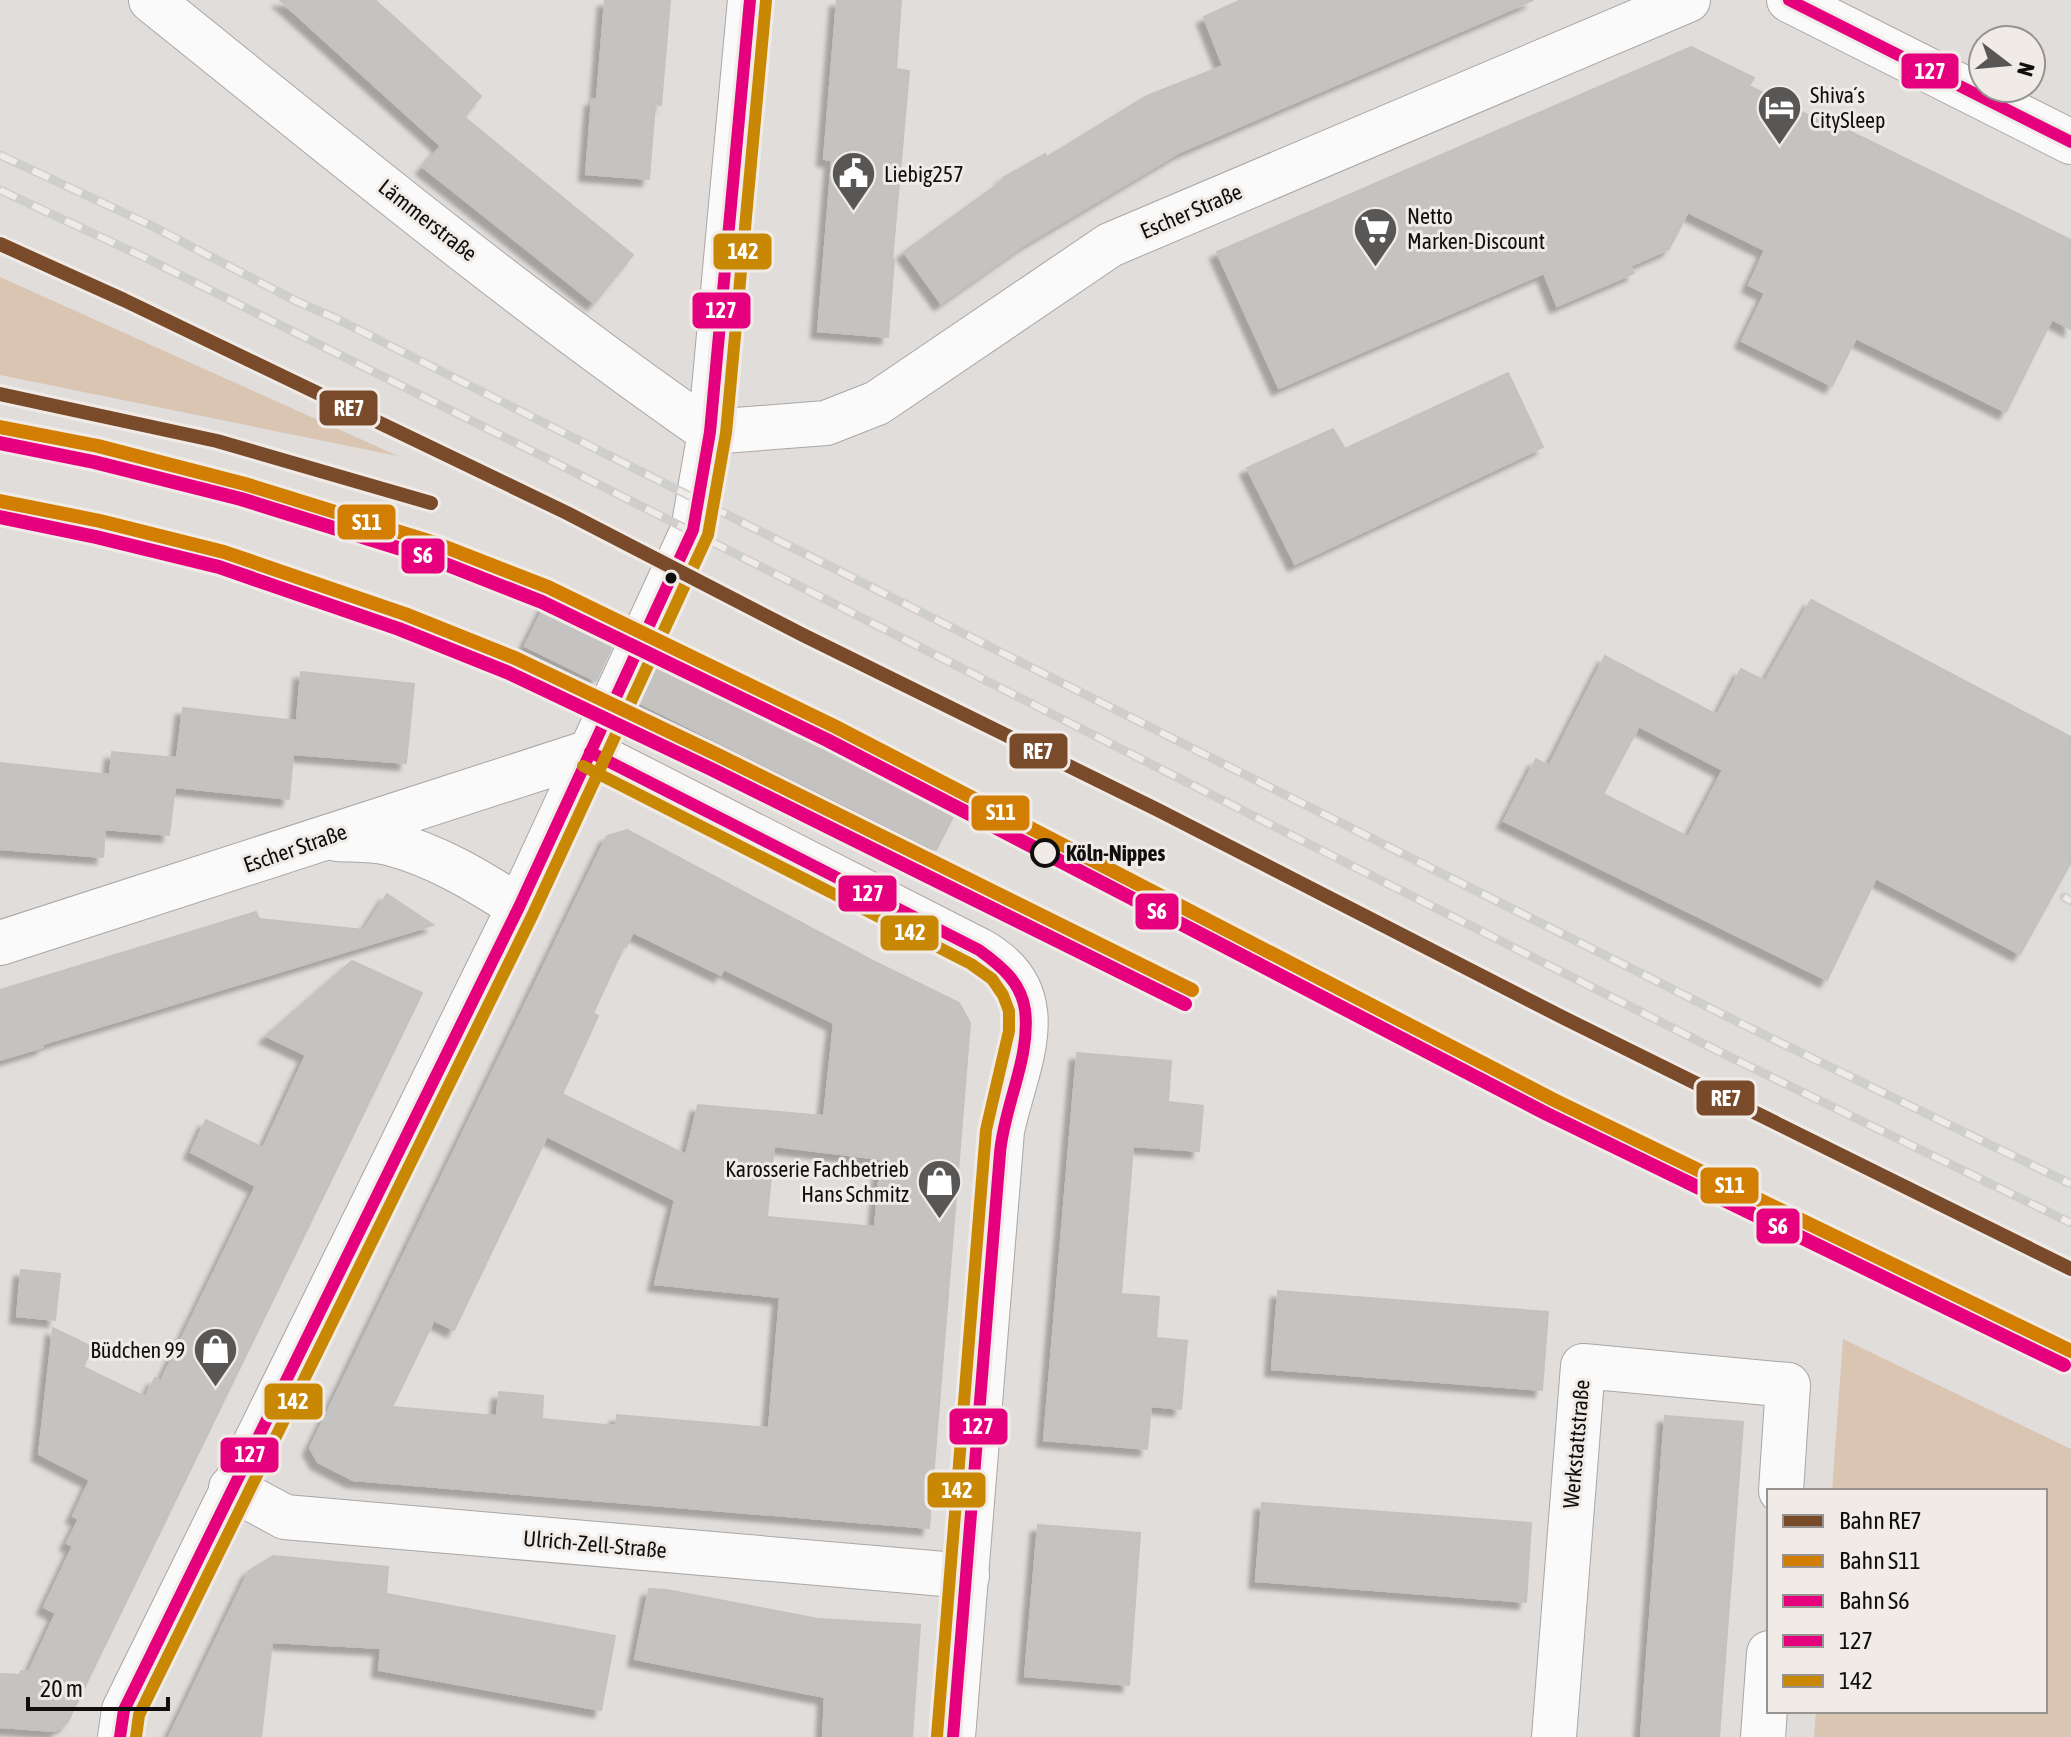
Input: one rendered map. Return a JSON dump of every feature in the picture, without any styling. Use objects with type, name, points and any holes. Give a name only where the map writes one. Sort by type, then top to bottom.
[{"type":"street","name":"Lämmerstraße","points":[[151,0],[626,374],[710,432]]},
{"type":"street","points":[[120,1737],[124,1710],[519,907],[693,530],[710,432],[750,0]]},
{"type":"street","name":"Escher Straße","points":[[710,432],[826,423],[877,403],[1110,245],[1688,0]]},
{"type":"street","points":[[1789,0],[2071,142]]},
{"type":"street","points":[[590,752],[979,950],[1003,966],[1020,987],[1026,1020],[1019,1065],[1002,1131],[953,1737]]},
{"type":"street","name":"Escher Straße","points":[[0,943],[590,752]]},
{"type":"street","points":[[325,838],[386,843],[426,855],[519,907]]},
{"type":"street","name":"Werkstattstraße","points":[[1554,1737],[1583,1366],[1788,1385],[1781,1489]]},
{"type":"street","name":"Ulrich-Zell-Straße","points":[[231,1488],[285,1517],[967,1576]]},
{"type":"street","points":[[1763,1737],[1767,1681]]},
{"type":"shaded area","points":[[0,277],[398,456],[0,375]]},
{"type":"shaded area","points":[[1843,1339],[2071,1449],[2071,1737],[1814,1737],[1816,1713],[2047,1713],[2047,1489],[1832,1489]]},
{"type":"building","points":[[280,0],[375,0],[481,96],[464,117],[633,255],[594,303],[423,167],[441,146]]},
{"type":"building","points":[[605,0],[670,0],[661,105],[655,104],[649,179],[586,174],[592,99],[597,99]]},
{"type":"building","points":[[837,0],[901,0],[896,69],[909,71],[888,337],[818,331],[832,160],[824,159]]},
{"type":"building","points":[[1241,0],[1533,0],[1180,152],[1022,246],[941,303],[904,252],[1003,178],[1045,154],[1047,157],[1147,96],[1223,66],[1204,17]]},
{"type":"building","points":[[1691,47],[1754,78],[1749,86],[1824,123],[1826,119],[2071,240],[2071,329],[2052,319],[2006,412],[1856,338],[1832,386],[1742,341],[1765,293],[1749,285],[1765,250],[1688,212],[1669,249],[1630,266],[1634,273],[1557,306],[1544,273],[1279,388],[1217,252]]},
{"type":"building","points":[[1508,373],[1543,447],[1295,564],[1247,468],[1333,429],[1345,449]]},
{"type":"building","points":[[548,599],[618,633],[596,681],[525,646]]},
{"type":"building","points":[[1811,600],[2071,737],[2071,862],[2020,954],[1876,878],[1827,980],[1504,821],[1536,759],[1549,766],[1605,656],[1717,715],[1741,669],[1765,681]],"holes":[[[1639,726],[1723,770],[1688,837],[1603,794]]]},
{"type":"building","points":[[663,655],[960,803],[936,850],[640,703]]},
{"type":"building","points":[[301,672],[414,684],[406,763],[294,754]]},
{"type":"building","points":[[183,708],[296,721],[289,799],[175,787],[169,835],[105,829],[103,857],[0,849],[0,763],[110,775],[112,752],[177,758]]},
{"type":"building","points":[[627,830],[873,961],[959,1003],[970,1023],[929,1528],[353,1480],[318,1462],[310,1448],[607,836]],"holes":[[[633,932],[721,975],[724,969],[834,1023],[824,1116],[698,1105],[686,1155],[562,1094],[598,1016],[593,1013]],[[547,1136],[675,1200],[655,1284],[780,1297],[769,1428],[617,1415],[616,1426],[542,1419],[543,1396],[499,1392],[497,1416],[392,1407],[434,1320],[454,1330]],[[774,1146],[881,1159],[875,1227],[767,1217]]]},
{"type":"building","points":[[387,894],[433,925],[43,1044],[43,1047],[0,1060],[0,990],[256,912],[259,919],[364,930]]},
{"type":"building","points":[[352,961],[422,993],[67,1723],[54,1731],[0,1727],[0,1674],[29,1672],[56,1613],[44,1607],[73,1546],[67,1543],[79,1519],[73,1516],[90,1480],[39,1454],[53,1328],[92,1347],[83,1367],[145,1397],[155,1378],[161,1381],[256,1186],[191,1152],[206,1120],[263,1148],[306,1055],[266,1036]]},
{"type":"building","points":[[1077,1053],[1171,1061],[1168,1102],[1203,1106],[1199,1151],[1133,1146],[1121,1294],[1159,1297],[1156,1338],[1187,1341],[1181,1409],[1151,1406],[1147,1449],[1044,1440]]},
{"type":"building","points":[[21,1270],[60,1274],[55,1320],[17,1316]]},
{"type":"building","points":[[1278,1291],[1548,1312],[1542,1390],[1272,1369]]},
{"type":"building","points":[[1665,1416],[1743,1422],[1719,1737],[1641,1737]]},
{"type":"building","points":[[1262,1503],[1531,1523],[1526,1602],[1256,1581]]},
{"type":"building","points":[[1038,1525],[1140,1533],[1129,1685],[1025,1676]]},
{"type":"building","points":[[273,1556],[388,1567],[386,1594],[615,1636],[601,1710],[379,1670],[381,1648],[272,1642],[261,1737],[169,1737],[249,1571]]},
{"type":"building","points":[[649,1589],[818,1619],[920,1625],[912,1737],[823,1737],[825,1697],[635,1659]]},
{"type":"railway","points":[[0,155],[148,224],[296,301],[1740,1023],[2071,1184]]},
{"type":"railway","points":[[0,190],[148,259],[1720,1052],[2071,1223]]},
{"type":"railway","points":[[2064,897],[2071,901]]},
{"type":"rail line","name":"RE7","points":[[0,244],[124,300],[567,513],[1562,1017],[2071,1269]]},
{"type":"rail line","name":"RE7","points":[[0,394],[217,441],[431,503]]},
{"type":"rail line","name":"S11","points":[[0,427],[98,446],[245,484],[435,543],[548,587],[834,726],[1554,1100],[2071,1351]]},
{"type":"rail line","name":"S6","points":[[0,443],[94,462],[241,499],[430,558],[542,602],[827,740],[1547,1114],[2064,1365]]},
{"type":"rail line","name":"S11","points":[[0,501],[100,521],[224,552],[405,614],[515,658],[1192,990]]},
{"type":"rail line","name":"S6","points":[[0,517],[219,567],[399,629],[509,673],[709,768],[1185,1004]]},
{"type":"transit line","name":"127","points":[[120,1737],[124,1710],[519,907],[693,530],[710,432],[750,0]]},
{"type":"transit line","name":"127","points":[[1789,0],[2071,142]]},
{"type":"transit line","name":"142","points":[[136,1737],[139,1715],[533,914],[708,535],[726,433],[766,1]]},
{"type":"transit line","name":"127","points":[[590,752],[979,950],[1009,976],[1023,1000],[1024,1046],[1000,1153],[953,1737]]},
{"type":"transit line","name":"142","points":[[583,766],[971,964],[992,979],[1009,1011],[1009,1031],[986,1130],[937,1736]]},
{"type":"place","name":"Shiva´s CitySleep","points":[[1779,147]]},
{"type":"place","name":"Liebig257","points":[[853,213]]},
{"type":"place","name":"Netto Marken-Discount","points":[[1376,268]]},
{"type":"place","name":"Köln-Nippes","points":[[1045,853]]},
{"type":"place","name":"Karosserie Fachbetrieb Hans Schmitz","points":[[940,1221]]},
{"type":"place","name":"Büdchen 99","points":[[216,1389]]}]
